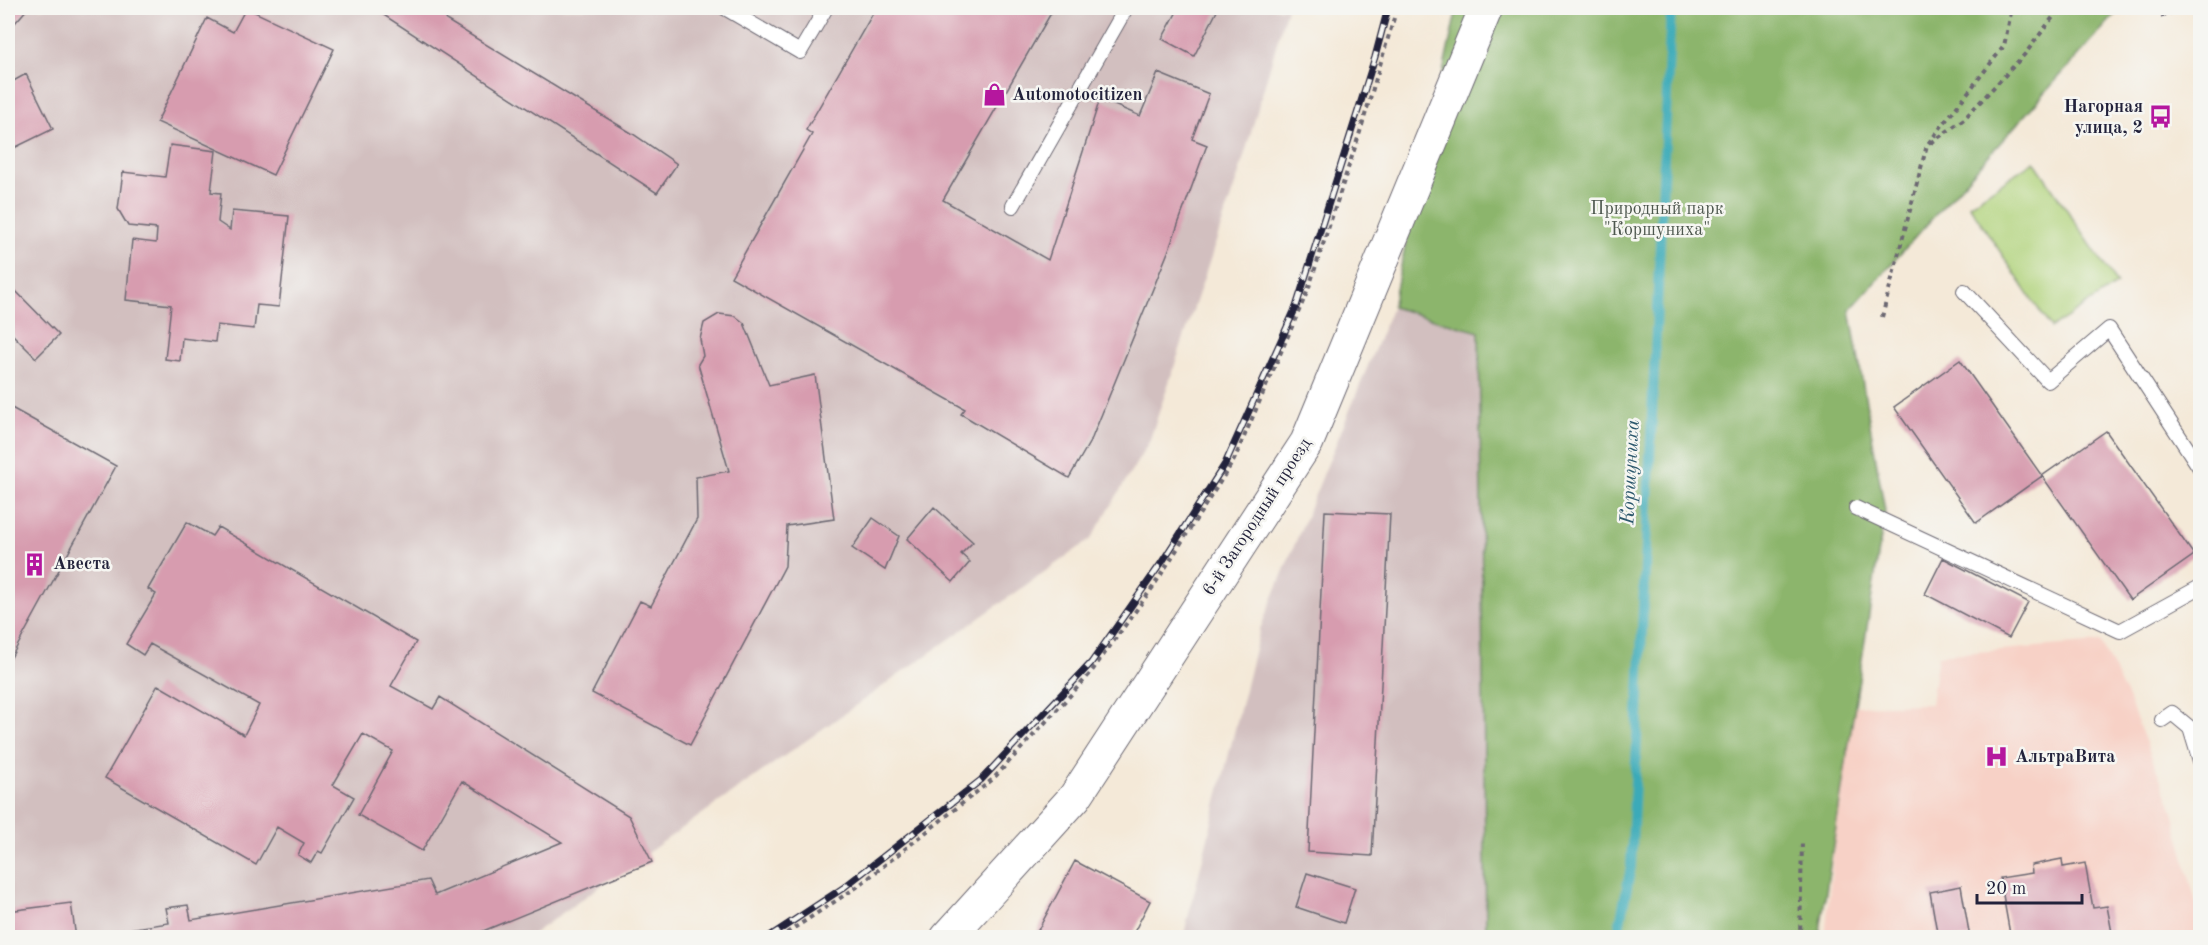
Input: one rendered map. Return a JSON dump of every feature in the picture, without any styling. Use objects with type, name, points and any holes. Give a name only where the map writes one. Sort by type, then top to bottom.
[{"type":"street","name":"6-й Загородный проезд","points":[[947,938],[1075,797],[1307,442],[1486,8]]},
{"type":"lane","points":[[725,8],[800,52],[826,8]]},
{"type":"lane","points":[[1013,206],[1126,8]]},
{"type":"lane","points":[[1964,291],[2048,381],[2109,329],[2200,468]]},
{"type":"lane","points":[[1856,508],[2120,631],[2200,588]]},
{"type":"lane","points":[[2162,720],[2172,713],[2190,728],[2200,761]]},
{"type":"path","points":[[779,938],[856,886],[993,779],[1089,675],[1153,586],[1234,460],[1308,290],[1360,132],[1397,8]]},
{"type":"path","points":[[1882,317],[1928,145],[2004,46],[2012,8]]},
{"type":"path","points":[[1928,145],[1964,119],[2025,54],[2060,8]]},
{"type":"path","points":[[2161,16],[2187,8]]},
{"type":"path","points":[[1800,938],[1802,841]]},
{"type":"shaded area","points":[[8,8],[1287,8],[1240,170],[1149,442],[1091,539],[527,938],[8,937]]},
{"type":"shaded area","points":[[1392,307],[1479,332],[1486,937],[1183,938],[1260,629]]},
{"type":"shaded area","name":"АльтраВита","points":[[2100,642],[2128,698],[2172,808],[2200,920],[2200,937],[1825,938],[1848,706],[1931,704],[1938,655]]},
{"type":"green space","name":"Природный парк \"Коршуниха\"","points":[[1457,8],[2121,8],[1850,310],[1885,511],[1819,937],[1486,937],[1479,332],[1392,307]]},
{"type":"green space","points":[[2034,161],[2117,284],[2051,328],[1969,205]]},
{"type":"building","points":[[8,8],[28,8],[8,31]]},
{"type":"building","points":[[246,8],[334,49],[273,175],[157,122],[207,18],[233,32]]},
{"type":"building","points":[[373,8],[453,8],[446,20],[633,134],[677,164],[657,193]]},
{"type":"building","points":[[876,8],[1054,8],[943,200],[1048,260],[1100,99],[1140,116],[1158,73],[1209,94],[1192,139],[1207,145],[1168,252],[1092,438],[1069,478],[961,414],[965,409],[731,277],[812,134],[806,130]]},
{"type":"building","points":[[1179,8],[1209,8],[1217,11],[1194,56],[1162,39]]},
{"type":"building","points":[[26,74],[53,129],[12,149],[8,141],[8,84]]},
{"type":"building","points":[[170,145],[216,151],[211,192],[221,193],[218,222],[230,230],[232,211],[289,216],[279,307],[257,305],[254,329],[217,325],[215,342],[182,338],[180,361],[165,359],[171,305],[126,300],[132,240],[156,243],[157,229],[128,226],[118,209],[123,172],[165,177]]},
{"type":"building","points":[[8,283],[59,335],[36,358],[8,330]]},
{"type":"building","points":[[719,314],[735,316],[744,323],[769,385],[815,375],[834,519],[787,526],[785,566],[690,745],[592,693],[640,601],[651,606],[697,519],[696,477],[729,471],[698,364],[703,356],[700,339],[704,323]]},
{"type":"building","points":[[1960,360],[2042,476],[1976,523],[1894,407]]},
{"type":"building","name":"Авеста","points":[[8,406],[116,466],[8,663]]},
{"type":"building","points":[[2106,431],[2194,555],[2130,600],[2042,476]]},
{"type":"building","points":[[934,507],[973,542],[961,554],[970,562],[953,582],[907,539]]},
{"type":"building","points":[[1325,511],[1390,514],[1372,856],[1308,852]]},
{"type":"building","points":[[873,518],[899,536],[885,570],[852,548]]},
{"type":"building","points":[[187,522],[212,536],[218,527],[416,642],[391,686],[433,709],[440,697],[629,816],[652,862],[466,938],[116,938],[116,931],[169,923],[166,908],[188,905],[191,920],[428,880],[435,895],[562,842],[462,781],[422,851],[358,815],[393,751],[363,734],[333,785],[354,797],[322,853],[318,851],[311,863],[298,855],[304,843],[277,827],[256,865],[105,778],[158,685],[244,735],[259,705],[150,644],[143,655],[126,644],[156,594],[148,589]]},
{"type":"building","points":[[1943,558],[2028,602],[2009,638],[1925,594]]},
{"type":"building","points":[[2062,859],[2063,867],[2085,863],[2093,908],[2107,906],[2113,938],[1997,938],[2010,934],[2000,878],[2032,873],[2031,865]]},
{"type":"building","points":[[1075,861],[1150,901],[1131,938],[1043,938],[1036,934]]},
{"type":"building","points":[[1307,873],[1355,888],[1344,923],[1296,907]]},
{"type":"building","points":[[1961,886],[1970,938],[1938,938],[1930,892]]},
{"type":"building","points":[[71,903],[76,938],[8,938],[8,911]]},
{"type":"waterway","name":"Коршуниха","points":[[1617,938],[1631,867],[1671,8]]},
{"type":"railway","points":[[767,938],[843,888],[981,780],[1091,663],[1162,562],[1225,464],[1296,307],[1375,57],[1388,8]]},
{"type":"place","name":"Automotocitizen","points":[[994,95]]},
{"type":"place","name":"Нагорная улица, 2","points":[[2161,117]]},
{"type":"place","name":"Авеста","points":[[35,564]]},
{"type":"place","name":"АльтраВита","points":[[1997,757]]}]
